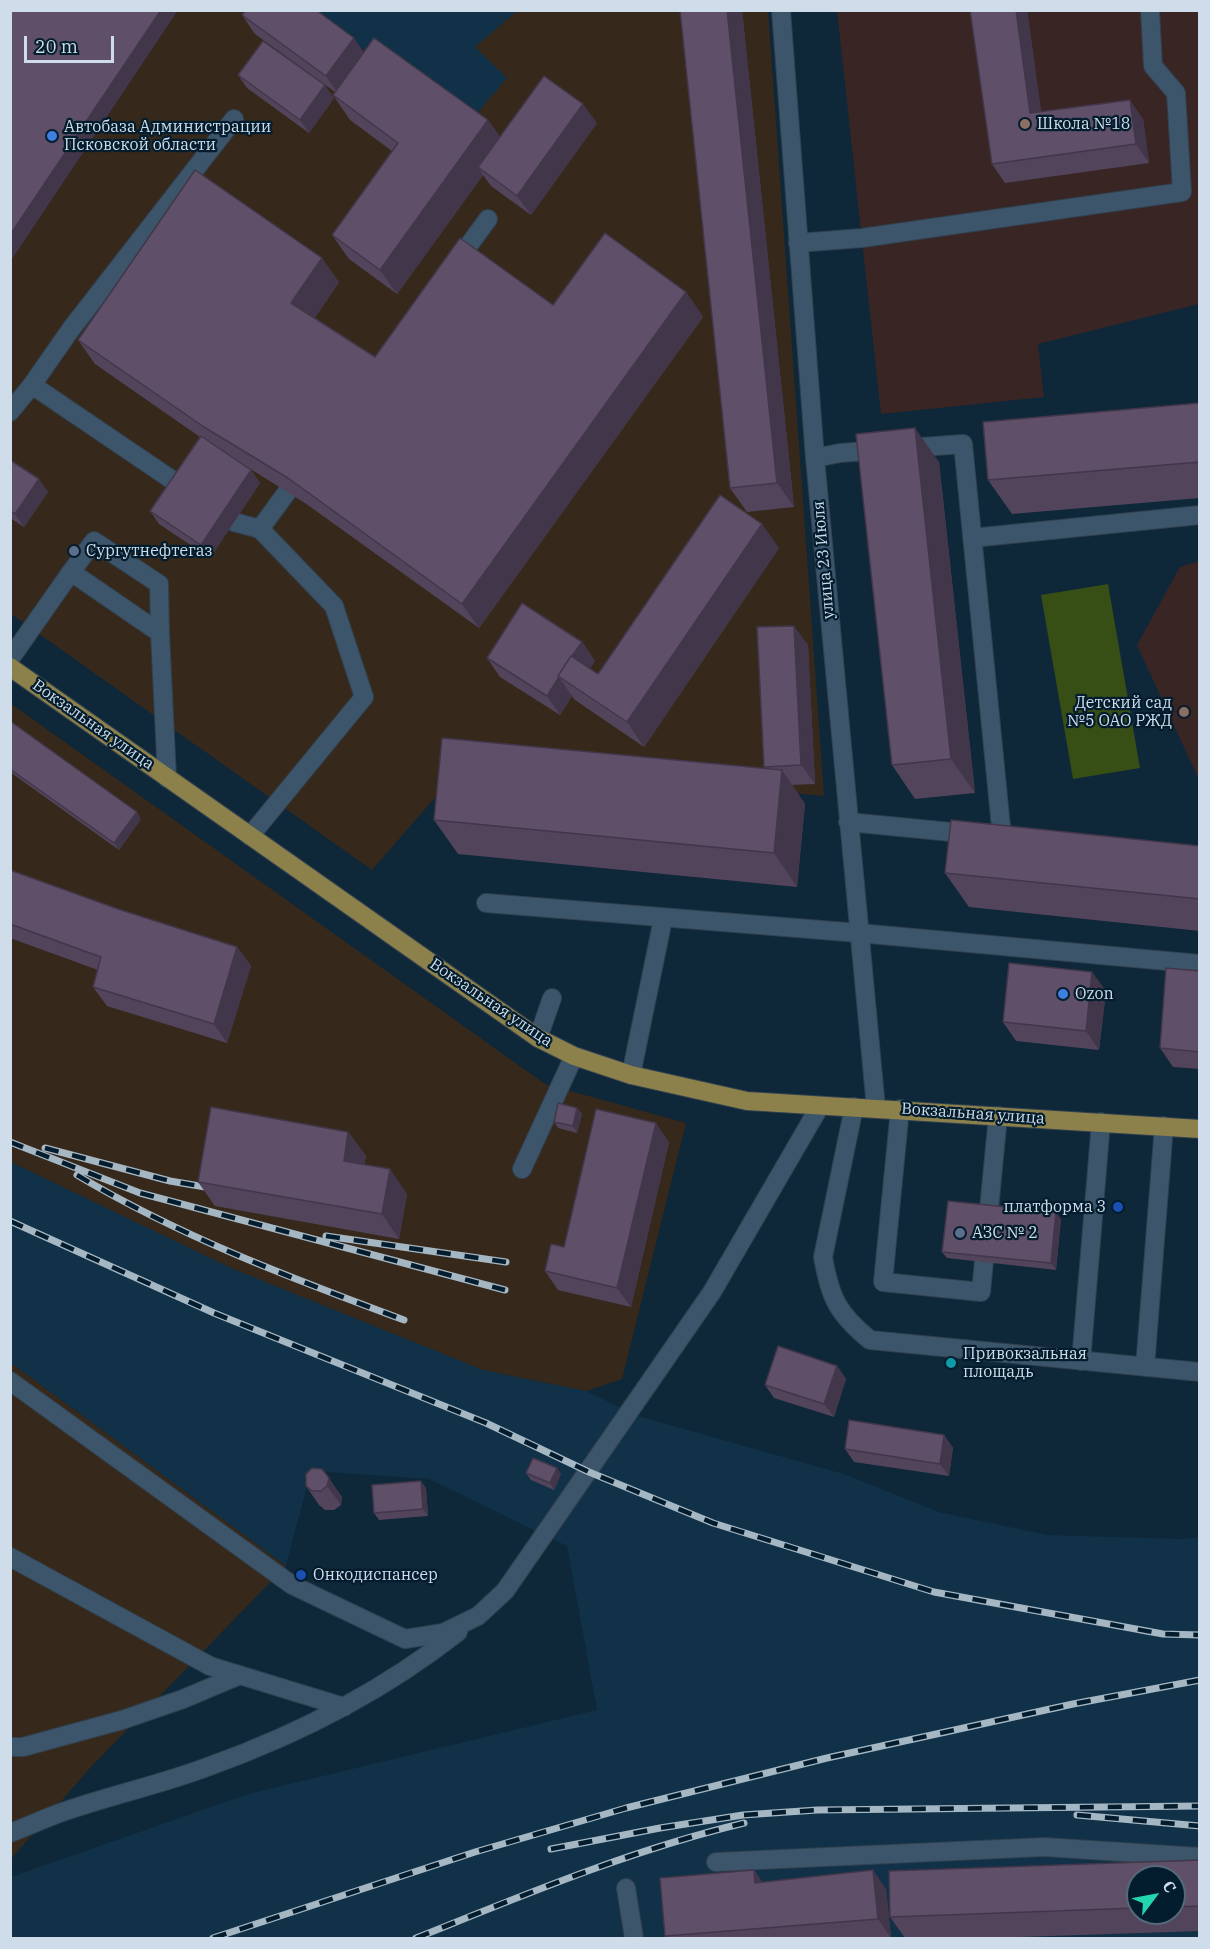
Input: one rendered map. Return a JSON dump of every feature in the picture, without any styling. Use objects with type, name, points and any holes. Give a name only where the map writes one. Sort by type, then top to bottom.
[{"type":"main road","name":"Вокзальная улица","points":[[10,667],[538,1038],[574,1056],[631,1075],[747,1101],[1200,1129]]},
{"type":"street","name":"улица 23 Июля","points":[[781,10],[815,458],[876,1108]]},
{"type":"street","points":[[798,243],[862,238],[1182,192],[1176,93],[1153,66],[1150,10]]},
{"type":"street","points":[[10,412],[71,329],[234,119]]},
{"type":"street","points":[[446,276],[488,219]]},
{"type":"street","points":[[32,384],[183,488]]},
{"type":"street","points":[[815,458],[840,453],[963,444],[1008,837],[848,822]]},
{"type":"street","points":[[260,529],[287,492]]},
{"type":"street","points":[[972,538],[1200,515]]},
{"type":"street","points":[[234,522],[260,529],[334,606],[364,697],[250,836]]},
{"type":"street","points":[[10,659],[94,541],[159,584],[167,778]]},
{"type":"street","points":[[71,572],[160,633]]},
{"type":"street","points":[[486,903],[859,933],[1200,964]]},
{"type":"street","points":[[631,1075],[663,919]]},
{"type":"street","points":[[538,1038],[552,998]]},
{"type":"street","points":[[522,1169],[574,1056]]},
{"type":"street","points":[[10,1833],[56,1814],[209,1767],[314,1723],[378,1688],[428,1655],[478,1616],[505,1591],[712,1292],[820,1106]]},
{"type":"street","points":[[854,1107],[823,1257],[827,1281],[836,1302],[849,1323],[870,1340],[1200,1372]]},
{"type":"street","points":[[900,1109],[883,1282],[981,1292],[998,1116]]},
{"type":"street","points":[[1081,1361],[1101,1122]]},
{"type":"street","points":[[1145,1367],[1164,1126]]},
{"type":"street","points":[[10,1381],[292,1585],[405,1639],[442,1633],[478,1616]]},
{"type":"street","points":[[10,1557],[210,1666],[344,1707]]},
{"type":"street","points":[[10,1747],[23,1747],[122,1720],[183,1699],[240,1675]]},
{"type":"street","points":[[716,1862],[1044,1847],[1200,1857]]},
{"type":"street","points":[[626,1888],[634,1938]]},
{"type":"shaded area","points":[[11,11],[310,11],[467,125],[507,78],[475,47],[517,11],[768,11],[824,796],[466,762],[372,870],[11,614]]},
{"type":"shaded area","points":[[310,11],[517,11],[475,47],[507,78],[467,125]]},
{"type":"shaded area","name":"Школа №18","points":[[837,11],[1199,11],[1199,304],[1038,344],[1044,397],[881,414]]},
{"type":"shaded area","name":"Детский сад №5 ОАО РЖД","points":[[1200,561],[1199,780],[1137,645],[1180,567]]},
{"type":"shaded area","points":[[10,703],[545,1084],[686,1123],[622,1379],[586,1391],[483,1370],[231,1268],[11,1162]]},
{"type":"shaded area","points":[[11,1162],[231,1268],[483,1370],[586,1391],[638,1416],[844,1474],[939,1512],[1047,1535],[1182,1539],[1199,1537],[1199,1938],[11,1938],[11,1877],[248,1794],[597,1710],[567,1546],[429,1479],[311,1471],[286,1566],[11,1363]]},
{"type":"shaded area","points":[[11,1363],[286,1566],[90,1768],[11,1859]]},
{"type":"green space","points":[[1108,584],[1140,768],[1073,779],[1041,595]]},
{"type":"building","name":"Автобаза Администрации Псковской области","points":[[10,10],[161,10],[10,235]]},
{"type":"building","points":[[246,10],[316,10],[354,38],[326,76],[242,15]]},
{"type":"building","points":[[680,10],[727,10],[777,483],[730,488]]},
{"type":"building","points":[[970,10],[1016,10],[1030,113],[1130,100],[1136,144],[992,164]]},
{"type":"building","points":[[374,38],[488,120],[380,270],[332,235],[398,143],[333,95]]},
{"type":"building","points":[[263,41],[325,85],[300,120],[238,75]]},
{"type":"building","points":[[544,76],[583,104],[517,196],[478,167]]},
{"type":"building","points":[[195,170],[322,258],[291,303],[375,357],[460,238],[553,305],[605,233],[686,292],[462,604],[288,478],[204,427],[78,340]]},
{"type":"building","points":[[1200,403],[1200,462],[988,480],[983,422]]},
{"type":"building","points":[[915,428],[951,759],[892,765],[856,434]]},
{"type":"building","points":[[201,436],[251,470],[201,545],[150,511]]},
{"type":"building","points":[[10,460],[39,479],[15,514],[10,511]]},
{"type":"building","points":[[720,495],[762,524],[627,722],[558,676],[571,656],[598,674]]},
{"type":"building","points":[[522,603],[582,642],[547,696],[487,658]]},
{"type":"building","points":[[794,626],[801,765],[764,767],[757,627]]},
{"type":"building","points":[[10,721],[137,812],[114,843],[10,769]]},
{"type":"building","points":[[442,738],[782,770],[774,853],[434,820]]},
{"type":"building","points":[[951,820],[1200,846],[1200,899],[945,873]]},
{"type":"building","points":[[10,870],[118,909],[237,947],[214,1024],[93,987],[101,957],[10,924]]},
{"type":"building","points":[[1009,963],[1092,972],[1086,1031],[1003,1022]]},
{"type":"building","points":[[1166,968],[1200,971],[1200,1052],[1160,1048]]},
{"type":"building","points":[[558,1103],[577,1108],[573,1126],[554,1122]]},
{"type":"building","points":[[211,1107],[348,1132],[344,1161],[390,1169],[382,1214],[198,1182]]},
{"type":"building","points":[[596,1109],[656,1123],[617,1288],[545,1271],[551,1244],[564,1247]]},
{"type":"building","points":[[948,1201],[1056,1212],[1051,1263],[942,1252]]},
{"type":"building","points":[[778,1346],[837,1366],[824,1404],[765,1385]]},
{"type":"building","points":[[849,1420],[944,1435],[940,1464],[845,1449]]},
{"type":"building","points":[[533,1458],[557,1468],[550,1483],[526,1473]]},
{"type":"building","points":[[312,1468],[322,1469],[329,1478],[327,1486],[321,1491],[312,1491],[306,1486],[306,1474]]},
{"type":"building","points":[[421,1481],[423,1509],[374,1513],[372,1485]]},
{"type":"building","points":[[1200,1860],[1200,1906],[1186,1907],[1186,1865],[1126,1865],[1126,1908],[890,1917],[889,1871]]},
{"type":"building","points":[[754,1870],[755,1883],[873,1870],[878,1919],[665,1936],[660,1878]]},
{"type":"railway","points":[[10,1142],[140,1193],[505,1290]]},
{"type":"railway","points":[[45,1148],[170,1181],[217,1189]]},
{"type":"railway","points":[[77,1175],[196,1237],[278,1272],[404,1320]]},
{"type":"railway","points":[[10,1221],[214,1313],[486,1423],[589,1472],[713,1523],[934,1592],[1163,1634],[1200,1635]]},
{"type":"railway","points":[[326,1236],[506,1262]]},
{"type":"railway","points":[[213,1938],[475,1852],[626,1808],[827,1758],[1073,1704],[1200,1680]]},
{"type":"railway","points":[[551,1849],[743,1815],[817,1810],[1200,1806]]},
{"type":"railway","points":[[1077,1815],[1200,1826]]},
{"type":"railway","points":[[416,1938],[619,1860],[744,1823]]},
{"type":"place","name":"Школа №18","points":[[1025,124]]},
{"type":"place","name":"Автобаза Администрации Псковской области","points":[[52,136]]},
{"type":"place","name":"Сургутнефтегаз","points":[[74,551]]},
{"type":"place","name":"Детский сад №5 ОАО РЖД","points":[[1184,712]]},
{"type":"place","name":"Ozon","points":[[1063,994]]},
{"type":"place","name":"платформа 3","points":[[1118,1207]]},
{"type":"place","name":"АЗС № 2","points":[[960,1233]]},
{"type":"place","name":"Привокзальная площадь","points":[[951,1363]]},
{"type":"place","name":"Онкодиспансер","points":[[301,1575]]}]
